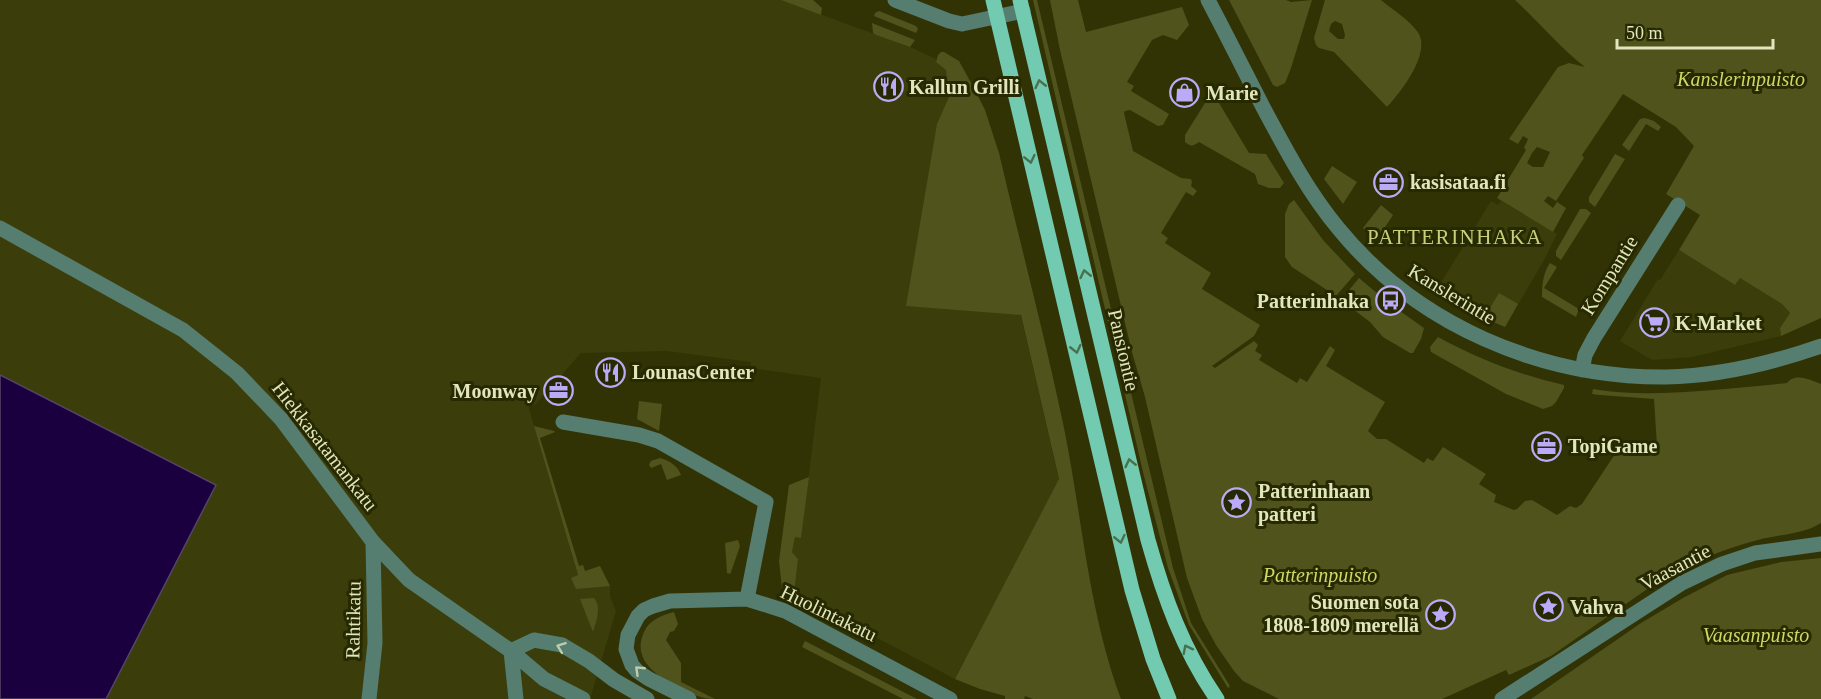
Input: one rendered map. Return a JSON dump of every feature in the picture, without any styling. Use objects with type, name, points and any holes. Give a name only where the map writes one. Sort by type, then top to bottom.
[{"type":"main road","points":[[993,0],[1132,590],[1153,659],[1169,699]]},
{"type":"main road","name":"Pansiontie","points":[[1021,5],[1150,550],[1180,635],[1194,663],[1217,699]]},
{"type":"street","points":[[895,0],[962,24],[997,16],[1021,5]]},
{"type":"street","name":"Kanslerintie","points":[[1208,0],[1293,163],[1329,217],[1368,261],[1399,288],[1466,330],[1504,347],[1582,370],[1634,375],[1686,375],[1724,370],[1778,360],[1821,346]]},
{"type":"street","name":"Kompantie","points":[[1582,370],[1585,355],[1594,338],[1678,205]]},
{"type":"street","name":"Hiekkasatamankatu","points":[[0,228],[183,330],[237,373],[281,419],[373,542],[409,580],[511,651],[544,678],[583,699]]},
{"type":"street","points":[[563,423],[639,435],[658,441],[766,502],[747,599],[670,601],[653,606],[638,616],[628,635],[626,648],[637,671],[689,699]]},
{"type":"street","name":"Rahtikatu","points":[[369,699],[375,643],[373,542]]},
{"type":"street","name":"Vaasantie","points":[[1502,699],[1682,583],[1722,564],[1755,553],[1821,544]]},
{"type":"street","name":"Huolintakatu","points":[[747,599],[785,612],[950,699]]},
{"type":"street","points":[[516,699],[511,651],[534,640],[562,645],[614,681],[646,699]]},
{"type":"shaded area","points":[[0,0],[781,0],[910,47],[936,59],[936,62],[967,84],[1059,480],[955,679],[794,594],[798,559],[792,552],[795,537],[801,537],[821,378],[751,368],[751,362],[667,351],[581,353],[535,405],[528,405],[578,576],[601,569],[610,586],[610,596],[616,611],[590,699],[106,699],[216,486],[0,375]]},
{"type":"shaded area","points":[[1491,201],[1498,205],[1501,201],[1557,234],[1505,327],[1463,308],[1436,291]]},
{"type":"shaded area","points":[[1679,250],[1735,285],[1740,278],[1782,304],[1790,313],[1780,328],[1781,336],[1692,357],[1652,360],[1620,341],[1658,279],[1660,280]]},
{"type":"shaded area","points":[[0,375],[216,485],[106,699],[0,699]]},
{"type":"green space","points":[[781,0],[813,0],[822,8],[821,15]]},
{"type":"green space","points":[[1033,0],[1037,0],[1173,568],[1191,623],[1230,686],[1228,688],[1189,625],[1168,568],[1144,476]]},
{"type":"green space","name":"Patterinpuisto","points":[[1050,0],[1078,0],[1086,32],[1182,7],[1189,25],[1177,40],[1163,35],[1152,40],[1127,82],[1134,86],[1131,91],[1169,114],[1163,125],[1158,126],[1130,110],[1124,113],[1133,151],[1181,178],[1191,179],[1191,186],[1197,191],[1193,196],[1186,192],[1161,233],[1168,238],[1165,243],[1211,273],[1202,289],[1260,325],[1254,336],[1212,366],[1215,368],[1254,341],[1258,345],[1255,351],[1262,355],[1259,360],[1297,383],[1300,378],[1307,382],[1330,346],[1335,350],[1326,366],[1385,402],[1368,431],[1377,439],[1386,439],[1424,463],[1427,458],[1433,461],[1443,447],[1486,474],[1479,484],[1496,495],[1494,502],[1514,510],[1525,501],[1532,500],[1557,515],[1570,506],[1576,508],[1582,504],[1618,453],[1634,447],[1657,446],[1654,399],[1592,394],[1593,389],[1623,393],[1668,393],[1787,383],[1799,377],[1808,379],[1821,384],[1821,523],[1798,532],[1734,547],[1688,565],[1666,576],[1551,656],[1509,675],[1506,670],[1442,699],[1279,699],[1243,681],[1216,645],[1202,619],[1187,578],[1060,50]]},
{"type":"green space","points":[[1229,0],[1286,0],[1291,2],[1312,0],[1285,83],[1277,87],[1273,85]]},
{"type":"green space","points":[[1325,0],[1381,0],[1417,31],[1421,39],[1421,49],[1407,82],[1387,107],[1334,52],[1319,48],[1314,38]],"holes":[[[1335,21],[1342,24],[1344,39],[1338,39],[1329,31],[1331,24]]]},
{"type":"green space","name":"Kanslerinpuisto","points":[[1515,0],[1821,0],[1821,318],[1781,336],[1780,328],[1790,313],[1782,304],[1740,278],[1735,285],[1679,250],[1700,215],[1666,194],[1694,146],[1676,127],[1623,94],[1582,155],[1584,158],[1556,201],[1548,196],[1544,201],[1553,208],[1557,202],[1566,208],[1553,232],[1497,198],[1526,150],[1524,148],[1528,139],[1523,136],[1518,144],[1509,139],[1558,67],[1569,63],[1585,67]],"holes":[[[1537,147],[1550,152],[1543,167],[1533,167],[1527,163]]]},
{"type":"green space","points":[[879,11],[916,26],[918,29],[916,33],[874,16]]},
{"type":"green space","points":[[872,23],[915,40],[910,47],[876,35],[873,33]]},
{"type":"green space","points":[[941,52],[959,61],[985,110],[999,153],[1063,423],[1093,597],[1121,699],[1033,699],[1025,696],[1024,699],[1005,699],[1005,696],[955,679],[1059,479],[1021,315],[906,306],[937,124],[949,97],[946,70],[936,62]]},
{"type":"green space","points":[[1225,83],[1227,87],[1219,103],[1249,153],[1266,154],[1284,183],[1280,188],[1269,188],[1258,184],[1255,174],[1199,142],[1189,145],[1185,142],[1185,135],[1215,87]]},
{"type":"green space","points":[[1645,118],[1661,127],[1658,131],[1646,124],[1629,151],[1622,145],[1640,119]]},
{"type":"green space","points":[[1615,154],[1625,159],[1595,207],[1589,202],[1589,197]]},
{"type":"green space","points":[[1332,166],[1357,182],[1343,204],[1324,179]]},
{"type":"green space","points":[[1294,200],[1323,240],[1355,274],[1336,296],[1292,267],[1285,257],[1285,214],[1289,204]]},
{"type":"green space","points":[[1381,205],[1393,215],[1376,241],[1363,228]]},
{"type":"green space","points":[[1580,209],[1586,209],[1591,213],[1561,260],[1556,256],[1556,251]]},
{"type":"green space","points":[[1550,263],[1557,267],[1544,288],[1579,309],[1576,317],[1542,297],[1543,279]]},
{"type":"green space","points":[[1359,278],[1378,294],[1376,299],[1387,307],[1390,304],[1424,328],[1413,353],[1383,337],[1370,322],[1341,300]]},
{"type":"green space","points":[[1499,293],[1518,304],[1505,327],[1484,318]]},
{"type":"green space","points":[[1438,337],[1500,366],[1564,385],[1564,388],[1552,406],[1543,409],[1506,394],[1431,352],[1430,347]]},
{"type":"green space","points":[[639,401],[662,404],[659,431],[637,419]]},
{"type":"green space","points":[[534,426],[555,432],[540,438],[579,566],[583,565],[585,571],[600,566],[610,586],[576,589],[571,578],[578,575]]},
{"type":"green space","points":[[660,458],[673,464],[681,475],[667,480],[661,464],[651,468],[649,465],[651,461]]},
{"type":"green space","points":[[809,477],[801,538],[795,537],[792,552],[798,559],[794,594],[782,588],[779,561],[789,485]]},
{"type":"green space","points":[[738,540],[740,546],[730,574],[727,573],[725,543]]},
{"type":"green space","name":"Vaasanpuisto","points":[[1821,558],[1821,699],[1531,699],[1641,623],[1727,575],[1781,562]]},
{"type":"green space","points":[[594,598],[598,610],[593,632],[580,599]]},
{"type":"green space","points":[[674,612],[678,624],[666,640],[681,663],[681,682],[715,699],[697,696],[672,684],[656,673],[644,659],[641,642],[646,628],[656,619]]},
{"type":"green space","points":[[805,641],[917,699],[903,699],[802,647]]},
{"type":"place","name":"Kallun Grilli","points":[[888,87]]},
{"type":"place","name":"Marie","points":[[1185,93]]},
{"type":"place","name":"kasisataa.fi","points":[[1389,182]]},
{"type":"place","name":"Patterinhaka","points":[[1390,301]]},
{"type":"place","name":"K-Market","points":[[1654,323]]},
{"type":"place","name":"LounasCenter","points":[[611,372]]},
{"type":"place","name":"Moonway","points":[[558,391]]},
{"type":"place","name":"TopiGame","points":[[1547,446]]},
{"type":"place","name":"Patterinhaan patteri","points":[[1237,503]]},
{"type":"place","name":"Vahva","points":[[1549,607]]},
{"type":"place","name":"Suomen sota 1808-1809 merellä","points":[[1440,614]]},
{"type":"district","name":"PATTERINHAKA","points":[[1455,237]]}]
